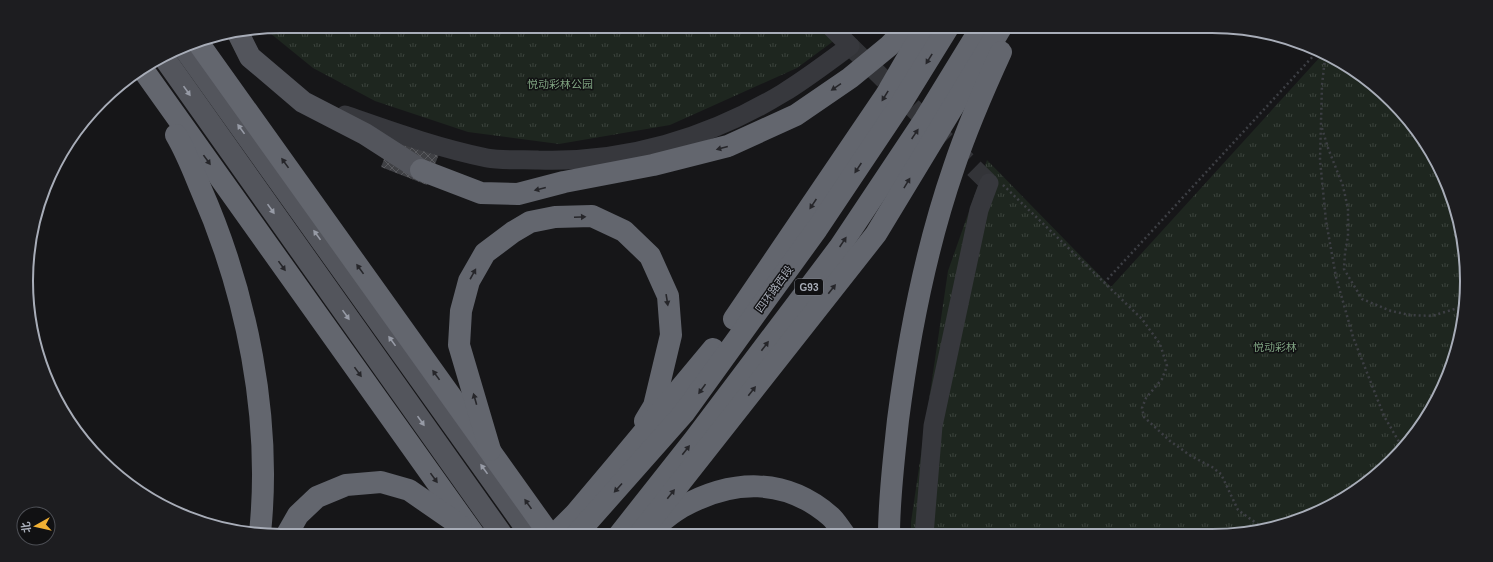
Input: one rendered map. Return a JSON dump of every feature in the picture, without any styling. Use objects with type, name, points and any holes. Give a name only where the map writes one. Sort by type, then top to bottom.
[{"type":"highway","points":[[421,170],[481,193],[518,194],[564,182],[653,165],[728,146],[796,115],[850,78],[889,46],[901,33]]},
{"type":"highway","points":[[618,463],[708,357],[886,95],[922,33]]},
{"type":"highway","name":"四环路西段","points":[[578,526],[684,413],[817,229],[902,102],[945,33]]},
{"type":"highway","name":"G93","points":[[624,529],[694,440],[839,248],[925,119],[978,33]]},
{"type":"highway","points":[[644,529],[876,234],[998,33]]},
{"type":"highway","points":[[889,529],[894,451],[905,368],[918,299],[932,240],[954,167],[989,77],[1009,33]]},
{"type":"highway","points":[[201,46],[546,529]]},
{"type":"highway","points":[[145,74],[469,529]]},
{"type":"highway","points":[[142,76],[182,144],[212,212],[234,276],[250,349],[262,432],[263,510],[261,528]]},
{"type":"highway","points":[[490,450],[458,345],[461,311],[469,281],[485,253],[512,232],[530,222],[555,217],[592,216],[624,231],[650,256],[668,296],[671,335],[654,406],[578,526]]},
{"type":"highway","points":[[290,529],[298,515],[317,497],[346,485],[381,482],[409,490],[465,529]]},
{"type":"highway","points":[[651,529],[682,507],[722,490],[743,486],[768,487],[791,493],[813,503],[831,517],[840,529]]},
{"type":"main road","points":[[240,37],[250,57],[303,102],[365,134],[421,170]]},
{"type":"main road","points":[[187,52],[527,529]]},
{"type":"main road","points":[[167,61],[497,529]]},
{"type":"street","points":[[303,102],[423,142],[488,158],[558,161],[612,157],[660,147],[719,127],[783,93],[850,46],[837,33]]},
{"type":"street","points":[[924,529],[933,426],[979,210],[989,183]]},
{"type":"path","points":[[1104,282],[1314,55]]},
{"type":"path","points":[[1325,60],[1322,85],[1321,167],[1326,221],[1336,277],[1353,338],[1384,416],[1400,443]]},
{"type":"path","points":[[1321,124],[1328,148],[1344,186],[1348,209],[1348,236],[1344,269],[1362,299],[1391,311],[1410,315],[1432,316],[1458,308]]},
{"type":"path","points":[[989,183],[1004,185],[1142,319],[1160,344],[1167,366],[1162,378],[1146,398],[1142,408],[1144,417],[1170,441],[1221,474],[1238,510],[1258,524]]},
{"type":"green space","name":"悦动彩林公园","points":[[844,33],[797,68],[670,125],[559,144],[468,132],[375,101],[313,68],[271,34]]},
{"type":"green space","name":"悦动彩林","points":[[1319,58],[1336,66],[1363,84],[1398,117],[1409,130],[1427,157],[1441,186],[1452,217],[1458,249],[1460,281],[1458,313],[1452,345],[1434,391],[1418,419],[1398,445],[1363,478],[1336,496],[1292,516],[1276,521],[1244,527],[1212,529],[911,529],[948,271],[987,160],[1111,287]]},
{"type":"building","points":[[393,136],[439,154],[427,185],[381,167]]},
{"type":"tunnel","points":[[850,46],[989,183]]}]
